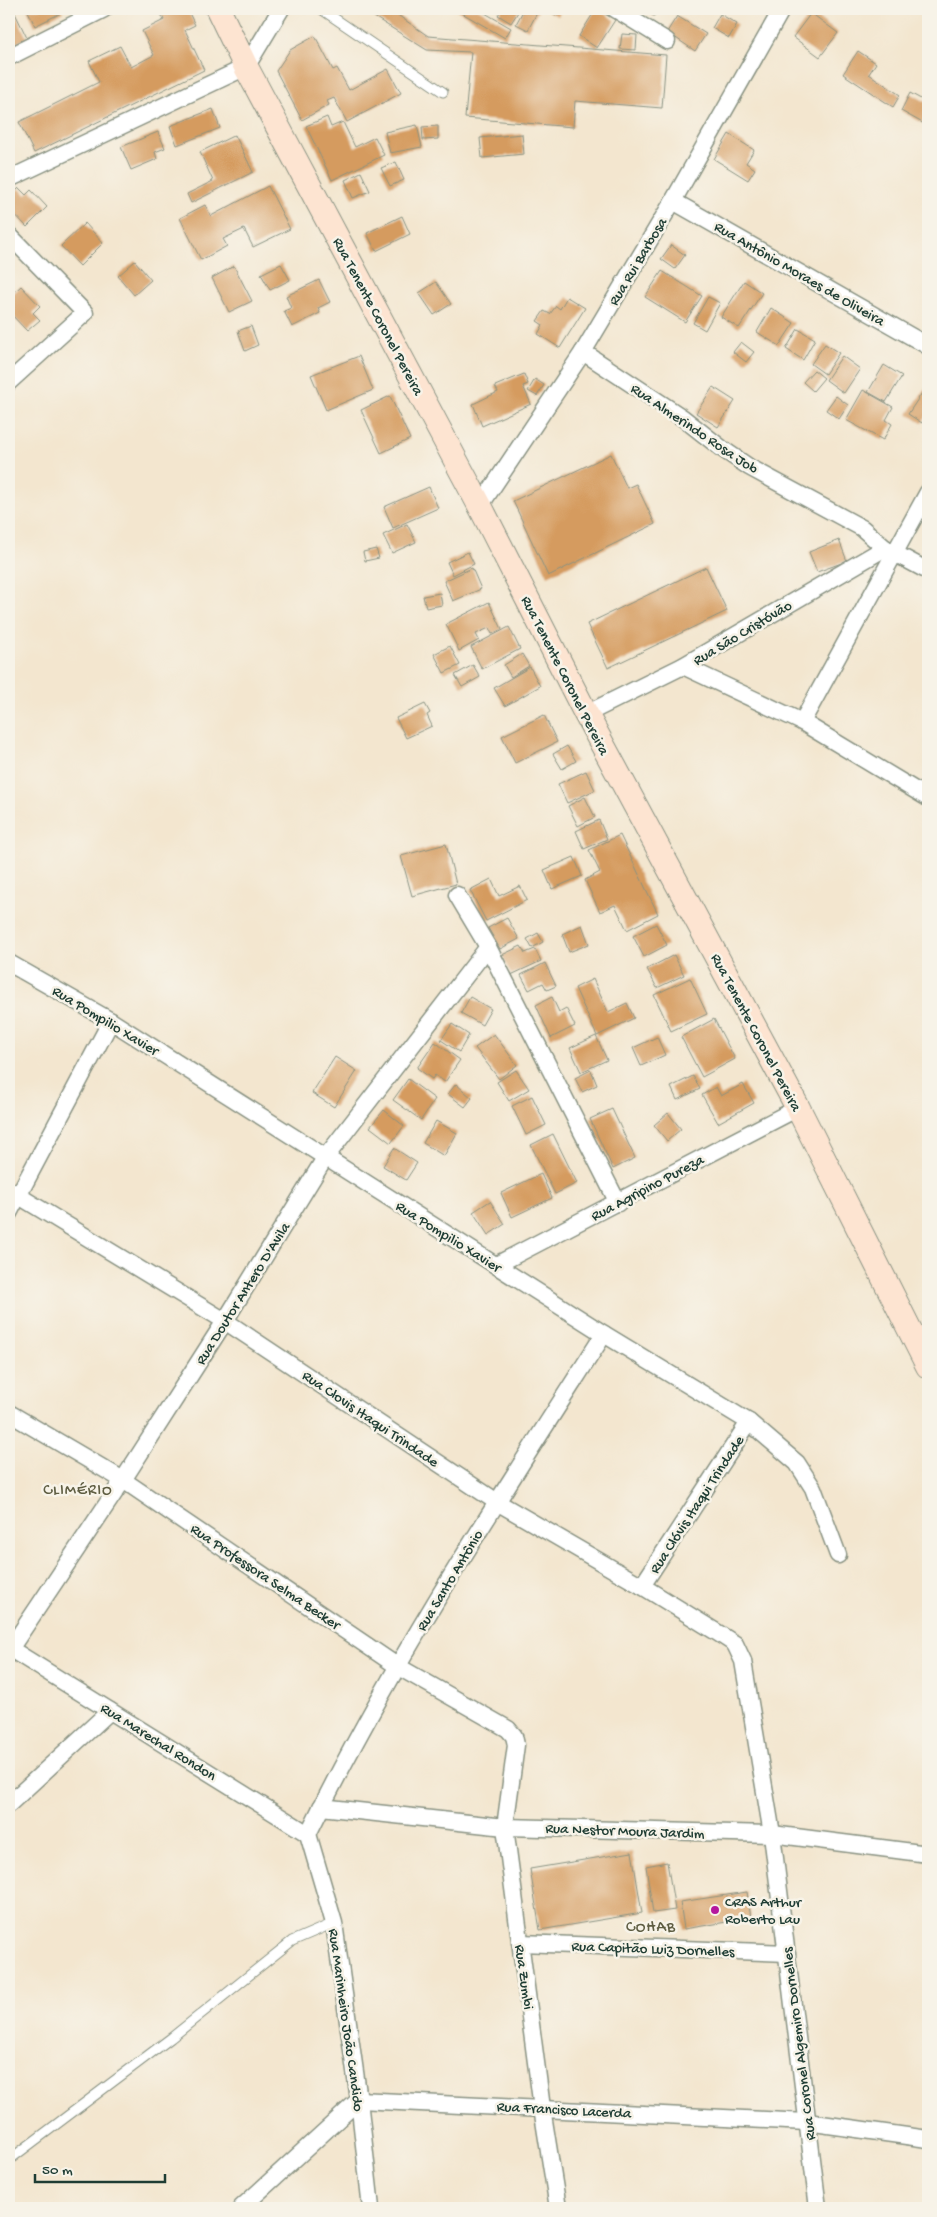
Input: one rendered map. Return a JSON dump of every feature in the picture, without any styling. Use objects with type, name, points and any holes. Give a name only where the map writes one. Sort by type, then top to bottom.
[{"type":"main road","name":"Rua Tenente Coronel Pereira","points":[[218,9],[246,67],[480,506],[586,714],[922,1337],[928,1366]]},
{"type":"street","points":[[9,57],[104,9]]},
{"type":"street","points":[[9,180],[246,67],[281,9]]},
{"type":"street","points":[[616,9],[666,41]]},
{"type":"street","name":"Rua Rui Barbosa","points":[[480,506],[582,352],[673,201],[782,9]]},
{"type":"street","name":"Rua Antônio Moraes de Oliveira","points":[[673,201],[928,346]]},
{"type":"street","points":[[9,235],[85,313],[9,382]]},
{"type":"street","name":"Rua Almerindo Rosa Job","points":[[582,352],[683,418],[720,448],[749,467],[862,528],[889,550],[928,572]]},
{"type":"street","points":[[802,722],[889,550],[928,492]]},
{"type":"street","name":"Rua São Cristóvão","points":[[586,714],[683,666],[889,550]]},
{"type":"street","points":[[683,666],[802,722],[928,798]]},
{"type":"street","points":[[457,895],[488,948],[618,1203]]},
{"type":"street","name":"Rua Doutor Antero D'Avila","points":[[9,1648],[124,1480],[325,1158],[488,948]]},
{"type":"street","name":"Rua Pompilio Xavier","points":[[9,963],[110,1021],[604,1334],[749,1422],[798,1463],[813,1488],[838,1555]]},
{"type":"street","points":[[9,1213],[14,1193],[110,1021]]},
{"type":"street","name":"Rua Agripino Pureza","points":[[496,1265],[798,1108]]},
{"type":"street","name":"Rua Clovis Itaqui Trindade","points":[[14,1193],[225,1321],[497,1502],[642,1586],[735,1644]]},
{"type":"street","name":"Rua Santo Antônio","points":[[308,1834],[397,1666],[497,1502],[604,1334]]},
{"type":"street","name":"Rua Professora Selma Becker","points":[[9,1412],[124,1480],[397,1666],[508,1729],[514,1736],[516,1745]]},
{"type":"street","name":"Rua Clóvis Itaqui Trindade","points":[[642,1586],[749,1422]]},
{"type":"street","name":"Rua Coronel Algemiro Dornelles","points":[[735,1644],[743,1661],[772,1834],[818,2208]]},
{"type":"street","name":"Rua Marechal Rondon","points":[[9,1648],[308,1834]]},
{"type":"street","points":[[9,1804],[110,1711]]},
{"type":"street","name":"Rua Zumbi","points":[[516,1745],[505,1827],[542,2108],[558,2208]]},
{"type":"street","name":"Rua Nestor Moura Jardim","points":[[321,1807],[505,1827],[772,1834],[928,1854]]},
{"type":"street","name":"Rua Marinheiro João Candido","points":[[308,1834],[334,1923],[372,2208]]},
{"type":"street","name":"Rua Capitão Luiz Dornelles","points":[[520,1943],[787,1953]]},
{"type":"street","points":[[241,2208],[359,2100]]},
{"type":"street","name":"Rua Francisco Lacerda","points":[[359,2100],[807,2122],[928,2139]]},
{"type":"street","points":[[257,2208],[261,2189]]},
{"type":"lane","points":[[321,9],[443,92]]},
{"type":"lane","points":[[9,2160],[171,2038],[292,1941],[334,1923]]},
{"type":"building","points":[[9,9],[13,9],[27,38],[9,47]]},
{"type":"building","points":[[27,9],[61,9],[63,12],[35,26]]},
{"type":"building","points":[[167,9],[187,9],[195,25],[185,30],[204,70],[34,153],[19,122],[99,82],[89,61],[120,46],[131,67],[154,55],[142,31],[164,20],[160,12]]},
{"type":"building","points":[[364,9],[389,9],[428,36],[666,55],[662,108],[575,101],[573,127],[465,118],[471,52],[427,50]]},
{"type":"building","points":[[455,9],[478,9],[511,28],[505,38]]},
{"type":"building","points":[[502,9],[520,9],[511,23],[498,15]]},
{"type":"building","points":[[524,9],[539,9],[528,30],[516,24]]},
{"type":"building","points":[[544,9],[562,9],[558,16]]},
{"type":"building","points":[[596,9],[615,20],[597,48],[579,36]]},
{"type":"building","points":[[641,9],[659,9],[654,16]]},
{"type":"building","points":[[811,13],[838,33],[820,57],[793,37]]},
{"type":"building","points":[[720,14],[737,24],[729,38],[712,28]]},
{"type":"building","points":[[677,16],[706,34],[695,51],[667,32]]},
{"type":"building","points":[[622,34],[637,35],[636,50],[620,49]]},
{"type":"building","points":[[315,36],[333,70],[337,68],[349,90],[388,69],[401,93],[347,122],[334,98],[327,101],[329,105],[302,120],[276,71],[290,50]]},
{"type":"building","points":[[858,51],[876,63],[869,74],[900,95],[893,107],[843,74]]},
{"type":"building","points":[[910,93],[928,103],[928,126],[901,111]]},
{"type":"building","points":[[213,109],[220,128],[177,145],[170,126]]},
{"type":"building","points":[[327,117],[331,127],[343,122],[355,147],[375,137],[384,155],[332,180],[306,126]]},
{"type":"building","points":[[417,125],[422,147],[390,153],[385,132]]},
{"type":"building","points":[[438,126],[438,139],[423,140],[422,127]]},
{"type":"building","points":[[158,132],[165,148],[155,152],[157,159],[131,170],[121,147]]},
{"type":"building","points":[[522,134],[524,154],[482,158],[480,138]]},
{"type":"building","points":[[729,134],[754,150],[746,163],[755,169],[748,180],[714,159]]},
{"type":"building","points":[[235,135],[253,172],[191,203],[187,194],[213,181],[200,152]]},
{"type":"building","points":[[396,162],[404,180],[390,186],[381,168]]},
{"type":"building","points":[[361,172],[370,191],[353,198],[345,180]]},
{"type":"building","points":[[268,186],[290,229],[253,247],[244,229],[223,239],[227,246],[201,260],[180,218],[205,205],[211,216]]},
{"type":"building","points":[[19,188],[26,195],[31,190],[47,207],[27,227],[9,208],[9,198]]},
{"type":"building","points":[[402,216],[410,234],[376,251],[367,233]]},
{"type":"building","points":[[85,223],[103,243],[80,266],[61,246]]},
{"type":"building","points":[[671,245],[685,255],[675,269],[661,259]]},
{"type":"building","points":[[135,261],[151,280],[134,295],[118,276]]},
{"type":"building","points":[[281,264],[290,280],[270,290],[261,274]]},
{"type":"building","points":[[234,266],[252,301],[229,312],[212,278]]},
{"type":"building","points":[[662,271],[702,296],[685,322],[645,297]]},
{"type":"building","points":[[319,280],[330,302],[318,308],[320,313],[292,327],[284,311],[291,308],[286,296]]},
{"type":"building","points":[[744,281],[762,293],[739,328],[721,317]]},
{"type":"building","points":[[436,282],[451,304],[434,315],[419,293]]},
{"type":"building","points":[[21,286],[40,306],[33,313],[40,320],[27,331],[9,312],[9,297]]},
{"type":"building","points":[[567,297],[585,308],[560,348],[538,334],[543,325],[537,321],[544,311],[550,314],[556,306],[560,309]]},
{"type":"building","points":[[708,297],[720,303],[705,330],[693,323]]},
{"type":"building","points":[[771,308],[794,323],[779,346],[757,332]]},
{"type":"building","points":[[251,326],[258,345],[245,351],[238,331]]},
{"type":"building","points":[[798,329],[815,339],[803,360],[786,349]]},
{"type":"building","points":[[741,342],[754,352],[746,362],[733,352]]},
{"type":"building","points":[[825,344],[839,353],[825,374],[811,364]]},
{"type":"building","points":[[359,356],[373,390],[326,410],[311,375]]},
{"type":"building","points":[[842,356],[860,369],[844,393],[826,380]]},
{"type":"building","points":[[884,365],[902,376],[886,402],[868,392]]},
{"type":"building","points":[[814,370],[824,378],[813,391],[803,382]]},
{"type":"building","points":[[524,374],[528,384],[523,386],[531,404],[482,426],[473,404],[498,392],[495,386]]},
{"type":"building","points":[[535,379],[544,385],[537,396],[528,391]]},
{"type":"building","points":[[928,384],[928,414],[922,423],[908,414]]},
{"type":"building","points":[[713,387],[735,401],[718,427],[696,413]]},
{"type":"building","points":[[863,390],[893,407],[886,420],[892,424],[883,440],[846,420]]},
{"type":"building","points":[[390,396],[410,439],[381,453],[361,410]]},
{"type":"building","points":[[836,396],[848,405],[839,419],[826,410]]},
{"type":"building","points":[[611,454],[627,488],[636,484],[655,524],[548,576],[513,501]]},
{"type":"building","points":[[429,487],[438,508],[393,528],[384,507]]},
{"type":"building","points":[[407,524],[416,542],[392,553],[383,535]]},
{"type":"building","points":[[839,540],[847,561],[817,572],[809,552]]},
{"type":"building","points":[[376,549],[379,558],[365,561],[363,552]]},
{"type":"building","points":[[468,552],[474,564],[453,575],[447,562]]},
{"type":"building","points":[[706,567],[727,611],[608,668],[587,624]]},
{"type":"building","points":[[472,568],[481,589],[453,601],[444,581]]},
{"type":"building","points":[[440,593],[442,605],[426,608],[423,596]]},
{"type":"building","points":[[489,602],[502,629],[492,634],[489,628],[476,634],[479,640],[459,651],[446,624]]},
{"type":"building","points":[[509,627],[520,649],[482,669],[471,647]]},
{"type":"building","points":[[450,646],[460,665],[444,673],[434,654]]},
{"type":"building","points":[[522,654],[529,666],[511,677],[504,665]]},
{"type":"building","points":[[473,665],[480,677],[462,687],[455,675]]},
{"type":"building","points":[[530,667],[540,686],[505,706],[494,688]]},
{"type":"building","points":[[425,704],[430,713],[427,715],[432,726],[406,738],[396,718]]},
{"type":"building","points":[[544,715],[557,742],[515,763],[502,736]]},
{"type":"building","points":[[567,746],[576,761],[562,769],[553,754]]},
{"type":"building","points":[[586,771],[595,790],[567,803],[558,784]]},
{"type":"building","points":[[585,797],[595,817],[578,826],[568,806]]},
{"type":"building","points":[[599,820],[607,839],[584,849],[576,831]]},
{"type":"building","points":[[620,835],[658,914],[627,930],[615,905],[600,912],[585,880],[600,872],[589,850]]},
{"type":"building","points":[[446,844],[456,884],[412,896],[401,856]]},
{"type":"building","points":[[574,857],[582,876],[552,889],[544,870]]},
{"type":"building","points":[[491,879],[499,896],[520,886],[527,900],[486,921],[470,890]]},
{"type":"building","points":[[507,918],[519,939],[500,949],[488,928]]},
{"type":"building","points":[[656,924],[667,945],[644,957],[633,936]]},
{"type":"building","points":[[582,925],[589,944],[569,952],[562,934]]},
{"type":"building","points":[[538,933],[543,942],[532,948],[527,939]]},
{"type":"building","points":[[521,946],[525,953],[535,949],[541,961],[511,975],[502,955]]},
{"type":"building","points":[[674,955],[684,975],[657,988],[647,969]]},
{"type":"building","points":[[545,963],[556,986],[547,990],[543,983],[529,990],[521,975]]},
{"type":"building","points":[[690,978],[707,1014],[671,1031],[654,995]]},
{"type":"building","points":[[593,979],[608,1012],[627,1003],[634,1018],[597,1036],[575,988]]},
{"type":"building","points":[[470,997],[491,1009],[482,1025],[461,1013]]},
{"type":"building","points":[[552,997],[559,1012],[566,1008],[575,1026],[551,1038],[536,1005]]},
{"type":"building","points":[[714,1019],[735,1059],[702,1077],[681,1037]]},
{"type":"building","points":[[452,1024],[469,1035],[459,1052],[441,1040]]},
{"type":"building","points":[[494,1034],[517,1065],[499,1079],[475,1048]]},
{"type":"building","points":[[596,1036],[607,1060],[581,1072],[570,1048]]},
{"type":"building","points":[[657,1037],[665,1055],[641,1066],[633,1048]]},
{"type":"building","points":[[435,1042],[460,1060],[445,1082],[435,1075],[432,1079],[417,1068]]},
{"type":"building","points":[[335,1057],[357,1071],[334,1107],[312,1093]]},
{"type":"building","points":[[516,1070],[529,1089],[509,1101],[497,1082]]},
{"type":"building","points":[[591,1070],[597,1085],[582,1092],[575,1078]]},
{"type":"building","points":[[693,1076],[700,1089],[677,1100],[671,1087]]},
{"type":"building","points":[[408,1079],[435,1099],[421,1120],[393,1100]]},
{"type":"building","points":[[456,1084],[472,1098],[465,1107],[448,1094]]},
{"type":"building","points":[[743,1084],[754,1103],[718,1123],[702,1095],[716,1087],[721,1096]]},
{"type":"building","points":[[532,1096],[546,1125],[526,1135],[512,1106]]},
{"type":"building","points":[[612,1109],[635,1158],[613,1169],[590,1119]]},
{"type":"building","points":[[384,1110],[404,1126],[391,1143],[370,1127]]},
{"type":"building","points":[[668,1113],[681,1129],[667,1141],[654,1125]]},
{"type":"building","points":[[436,1121],[457,1133],[444,1156],[423,1143]]},
{"type":"building","points":[[553,1134],[577,1183],[555,1194],[531,1145]]},
{"type":"building","points":[[394,1148],[417,1163],[406,1180],[383,1166]]},
{"type":"building","points":[[541,1174],[552,1198],[512,1217],[501,1193]]},
{"type":"building","points":[[490,1201],[505,1224],[488,1235],[473,1212]]},
{"type":"building","points":[[632,1852],[642,1913],[540,1930],[530,1869]]},
{"type":"building","points":[[667,1862],[675,1910],[653,1913],[646,1866]]},
{"type":"building","name":"CRAS Arthur Roberto Lau","points":[[747,1892],[751,1918],[684,1929],[680,1902]]},
{"type":"place","name":"CRAS Arthur Roberto Lau","points":[[715,1910]]},
{"type":"district","name":"CLIMÉRIO","points":[[78,1488]]},
{"type":"district","name":"COHAB","points":[[651,1925]]}]
